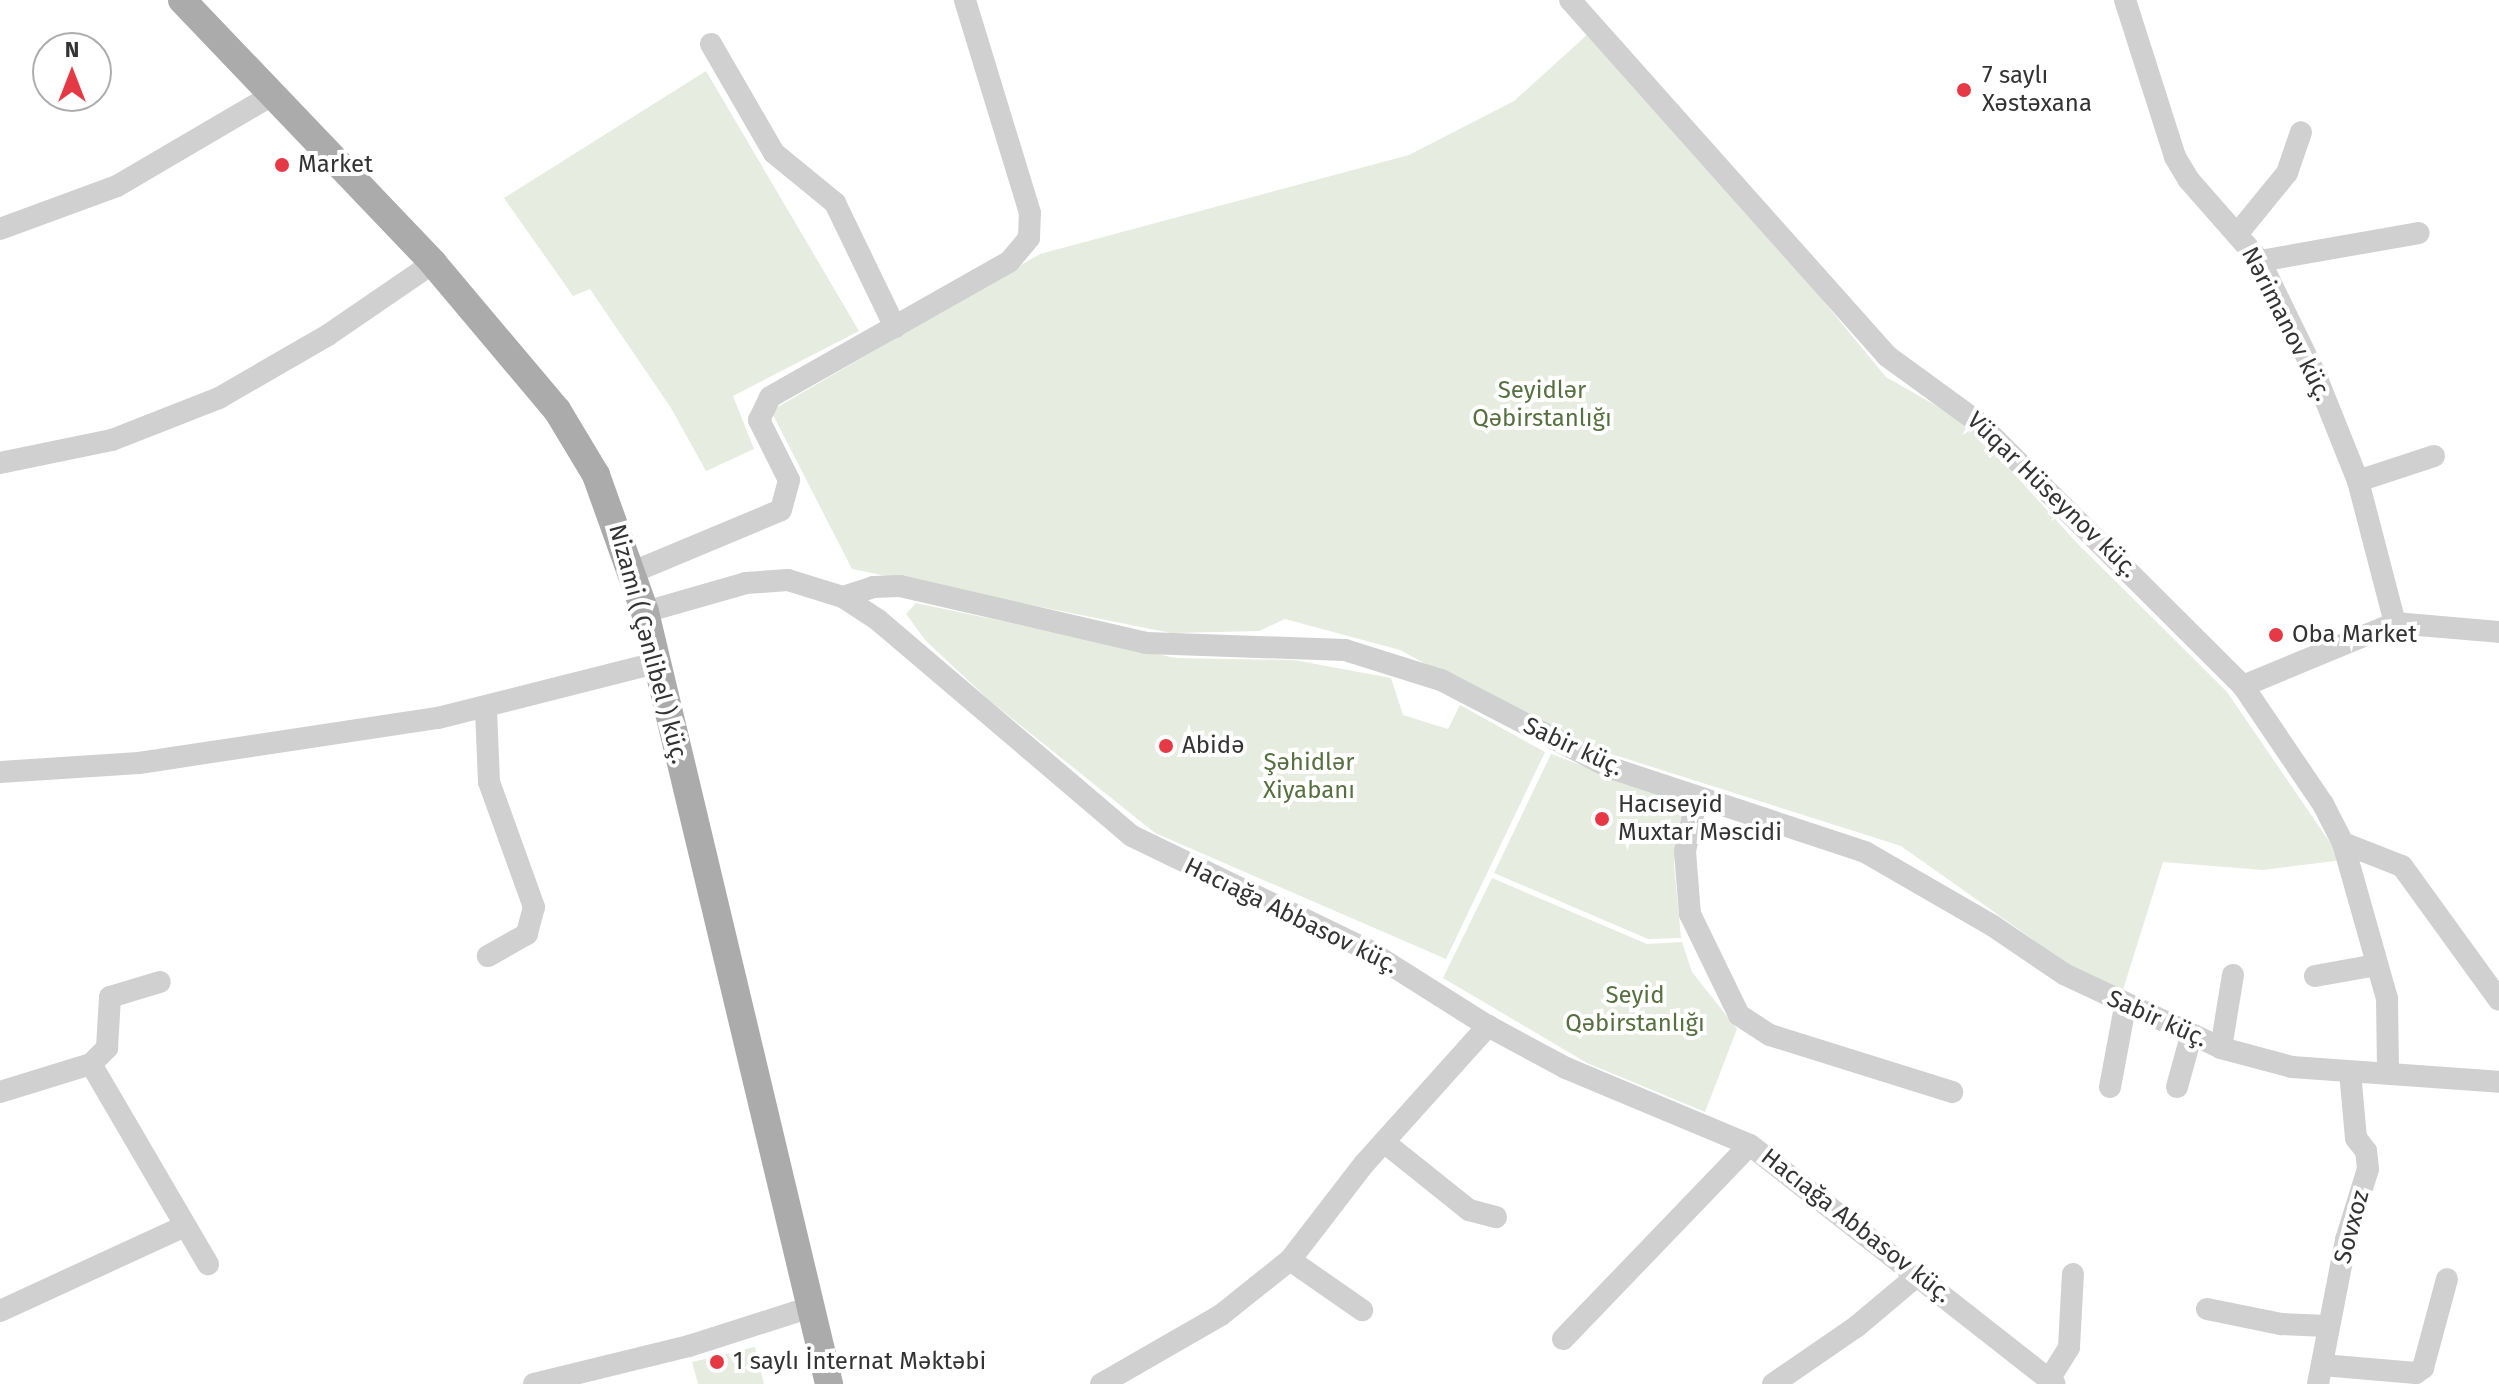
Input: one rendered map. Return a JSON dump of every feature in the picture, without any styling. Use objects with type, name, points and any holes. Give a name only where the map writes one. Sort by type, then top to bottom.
[{"type":"main road","name":"Nizami ( Çənlibel ) küç.","points":[[182,0],[433,263],[574,435],[613,514],[645,612],[829,1384]]},
{"type":"street","points":[[633,572],[781,510],[789,480],[759,420],[760,408],[770,397],[1009,262],[1029,238],[1030,213],[965,0]]},
{"type":"street","name":"Vüqar Hüseynov küç.","points":[[1570,0],[1887,356],[1978,422],[2243,686],[2323,804],[2343,843],[2391,1021],[2388,1073]]},
{"type":"street","name":"Nərimanov küç.","points":[[2125,0],[2175,157],[2188,179],[2260,261],[2316,376],[2358,481],[2395,623]]},
{"type":"street","points":[[711,44],[774,153],[835,203],[895,327]]},
{"type":"street","points":[[0,229],[117,186],[272,95]]},
{"type":"street","points":[[2238,233],[2287,173],[2301,132]]},
{"type":"street","points":[[2260,261],[2419,233]]},
{"type":"street","points":[[0,463],[112,440],[219,398],[328,335],[433,263]]},
{"type":"street","points":[[2358,481],[2434,456]]},
{"type":"street","name":"Hacıağa Abbasov küç.","points":[[645,612],[746,583],[774,581],[818,587],[843,597],[878,620],[1132,836],[1366,949],[1488,1026],[1566,1068],[1750,1145],[2053,1381]]},
{"type":"street","name":"Sabir küç.","points":[[843,597],[873,587],[900,586],[1146,643],[1345,650],[1441,680],[1572,750],[1697,797],[1865,852],[2125,1007],[2221,1048],[2262,1062],[2350,1072],[2499,1082]]},
{"type":"street","points":[[2243,686],[2395,623],[2499,632]]},
{"type":"street","points":[[0,772],[139,763],[486,710],[656,663]]},
{"type":"street","points":[[486,710],[489,782],[534,907],[527,934],[488,956]]},
{"type":"street","points":[[1697,797],[1685,851],[1690,914],[1739,1015],[1770,1035],[1952,1092]]},
{"type":"street","points":[[2343,843],[2402,866],[2499,999]]},
{"type":"street","points":[[2315,976],[2377,965]]},
{"type":"street","points":[[2221,1048],[2233,975]]},
{"type":"street","points":[[0,1092],[91,1064],[107,1048],[110,997],[160,982]]},
{"type":"street","points":[[2110,1087],[2125,1007]]},
{"type":"street","points":[[1101,1384],[1221,1315],[1290,1260],[1384,1142],[1488,1026]]},
{"type":"street","points":[[2177,1087],[2191,1036]]},
{"type":"street","points":[[91,1064],[183,1227],[208,1264]]},
{"type":"street","name":"Sovxoz","points":[[2320,1374],[2327,1326],[2368,1169],[2366,1151],[2356,1138],[2350,1072]]},
{"type":"street","points":[[1384,1142],[1469,1210],[1496,1217]]},
{"type":"street","points":[[1563,1339],[1750,1145]]},
{"type":"street","points":[[0,1311],[183,1227]]},
{"type":"street","points":[[1290,1260],[1362,1310]]},
{"type":"street","points":[[2053,1381],[2069,1347],[2073,1274]]},
{"type":"street","points":[[1773,1384],[1856,1327],[1918,1275]]},
{"type":"street","points":[[2320,1374],[2416,1373],[2423,1368],[2447,1279]]},
{"type":"street","points":[[534,1384],[689,1346],[811,1307]]},
{"type":"street","points":[[2207,1309],[2281,1324],[2327,1326]]},
{"type":"green space","name":"Seyidlər Qəbirstanlığı","points":[[1588,34],[1750,212],[1886,377],[1970,425],[2076,542],[2227,692],[2342,860],[2263,870],[2163,862],[2122,993],[2076,970],[1901,846],[1561,738],[1400,650],[1285,619],[1259,631],[1171,633],[852,569],[771,411],[1040,254],[1409,155],[1514,101]]},
{"type":"green space","points":[[706,71],[859,331],[733,396],[754,449],[706,471],[671,408],[590,289],[573,296],[504,198]]},
{"type":"green space","name":"Şəhidlər Xiyabanı","points":[[916,603],[1176,658],[1294,660],[1391,678],[1403,715],[1448,729],[1460,705],[1545,752],[1446,959],[1155,833],[989,700],[926,641],[906,614]]},
{"type":"green space","points":[[1551,754],[1683,803],[1674,864],[1681,938],[1648,939],[1494,873]]},
{"type":"green space","name":"Seyid Qəbirstanlığı","points":[[1492,878],[1647,944],[1682,942],[1692,972],[1737,1029],[1705,1112],[1587,1063],[1443,978]]},
{"type":"green space","points":[[755,1347],[764,1384],[698,1384],[692,1362]]},
{"type":"place","name":"7 saylı Xəstəxana","points":[[1964,90]]},
{"type":"place","name":"Market","points":[[282,165]]},
{"type":"place","name":"Oba Market","points":[[2276,635]]},
{"type":"place","name":"Abidə","points":[[1166,746]]},
{"type":"place","name":"Hacıseyid Muxtar Məscidi","points":[[1602,819]]},
{"type":"place","name":"1 saylı İnternat Məktəbi","points":[[717,1362]]}]
